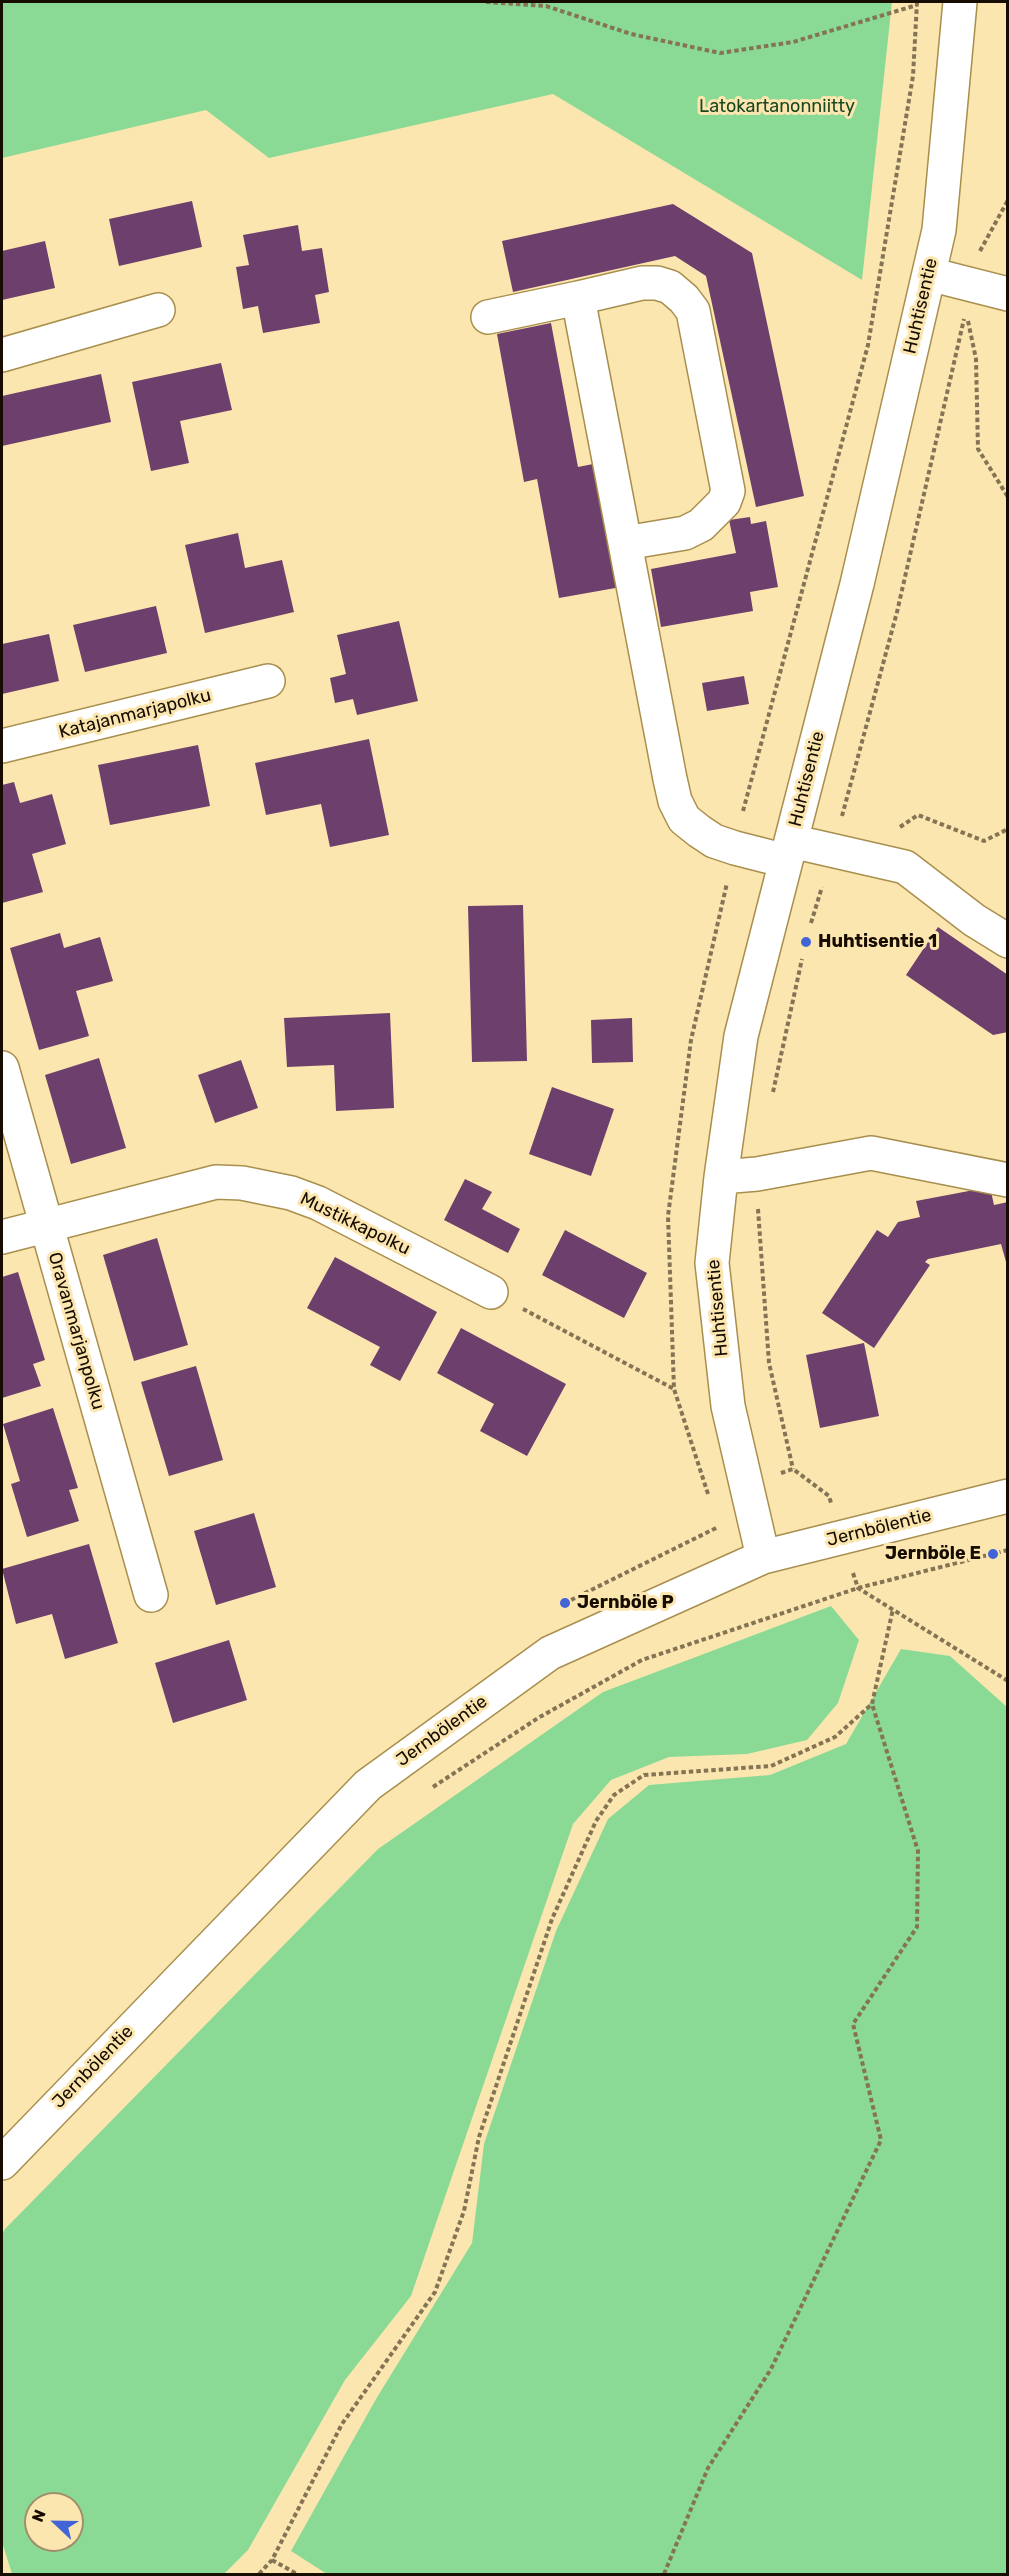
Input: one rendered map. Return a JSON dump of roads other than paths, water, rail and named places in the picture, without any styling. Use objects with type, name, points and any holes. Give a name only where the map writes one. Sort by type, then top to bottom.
[{"type":"street","name":"Huhtisentie","points":[[763,1557],[728,1406],[712,1263],[721,1177],[741,1036],[857,584],[939,230],[960,2]]},
{"type":"street","points":[[929,274],[1008,294]]},
{"type":"street","points":[[488,317],[642,283],[657,283],[670,287],[684,298],[693,311],[728,490],[724,502],[701,525],[685,533],[625,543]]},
{"type":"street","points":[[578,298],[675,801],[684,819],[714,841],[789,851],[858,856],[905,867],[974,920],[1008,941]]},
{"type":"street","points":[[2,355],[158,310]]},
{"type":"street","name":"Katajanmarjapolku","points":[[2,746],[268,681]]},
{"type":"street","name":"Oravanmarjanpolku","points":[[2,1068],[151,1595]]},
{"type":"street","points":[[721,1177],[757,1174],[871,1153],[1008,1180]]},
{"type":"street","name":"Mustikkapolku","points":[[2,1237],[216,1182],[260,1186],[291,1193],[318,1203],[491,1292]]},
{"type":"street","name":"Jernbölentie","points":[[2,2163],[368,1785],[550,1653],[763,1557],[1008,1496]]},
{"type":"place","name":"Huhtisentie 1","points":[[806,942]]},
{"type":"place","name":"Jernböle E","points":[[993,1554]]},
{"type":"place","name":"Jernböle P","points":[[565,1603]]},
{"type":"park label","name":"Latokartanonniitty","points":[[777,107]]}]
